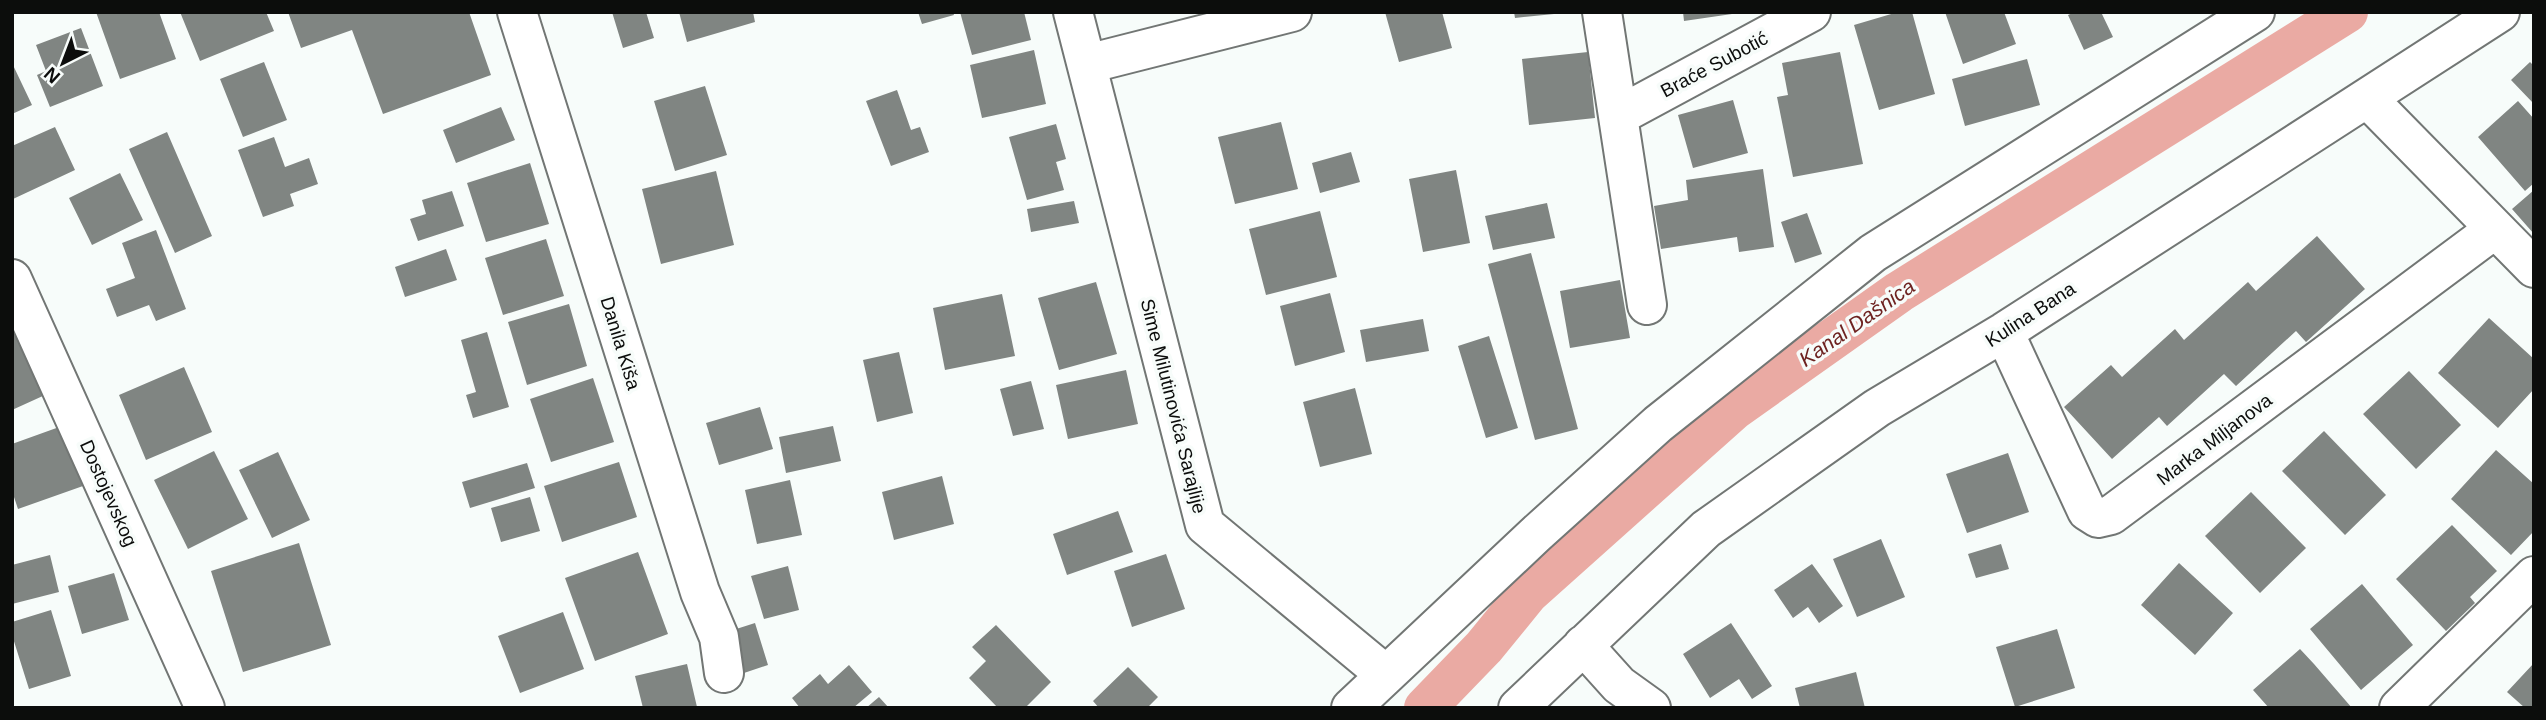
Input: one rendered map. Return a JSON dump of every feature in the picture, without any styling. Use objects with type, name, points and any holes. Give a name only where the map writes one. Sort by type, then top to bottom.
[{"type":"street","name":"Danila Kiša","points":[[517,12],[700,592],[719,638],[724,673]]},
{"type":"street","name":"Sime Milutinovića Sarajlije","points":[[1073,12],[1205,525],[1386,675]]},
{"type":"street","points":[[1087,64],[1292,12]]},
{"type":"street","points":[[1602,12],[1647,305]]},
{"type":"street","name":"Braće Subotić","points":[[1618,116],[1811,12]]},
{"type":"street","points":[[1351,708],[1658,424],[1872,253],[2255,12]]},
{"type":"street","name":"Kulina Bana","points":[[1518,708],[1706,529],[1877,408],[2004,332],[2500,12]]},
{"type":"street","points":[[2367,98],[2534,268]]},
{"type":"street","name":"Marka Miljanova","points":[[2004,332],[2087,511],[2098,518],[2111,515],[2495,229]]},
{"type":"street","name":"Dostojevskog","points":[[12,279],[205,708]]},
{"type":"street","points":[[2399,708],[2534,576]]},
{"type":"street","points":[[1583,645],[1619,684],[1651,708]]},
{"type":"building","points":[[96,12],[159,12],[176,59],[120,79]]},
{"type":"building","points":[[180,12],[266,12],[274,31],[200,61]]},
{"type":"building","points":[[288,12],[469,12],[491,75],[383,114],[352,30],[301,48]]},
{"type":"building","points":[[612,12],[646,12],[654,38],[623,48]]},
{"type":"building","points":[[679,12],[753,12],[755,22],[687,42]]},
{"type":"building","points":[[918,12],[953,12],[954,15],[922,24]]},
{"type":"building","points":[[960,12],[1024,12],[1031,40],[972,55]]},
{"type":"building","points":[[1385,12],[1442,12],[1452,48],[1399,62]]},
{"type":"building","points":[[1514,12],[1554,12],[1554,14],[1515,18]]},
{"type":"building","points":[[1683,12],[1732,12],[1732,14],[1684,21]]},
{"type":"building","points":[[1898,12],[1912,12],[1935,94],[1879,110],[1854,25]]},
{"type":"building","points":[[1945,12],[2004,12],[2016,44],[1963,64]]},
{"type":"building","points":[[2075,12],[2101,12],[2113,37],[2084,50],[2068,15]]},
{"type":"building","points":[[81,28],[103,86],[50,107],[37,75],[46,71],[36,45]]},
{"type":"building","points":[[1034,50],[1046,104],[982,118],[970,65]]},
{"type":"building","points":[[1588,52],[1595,118],[1529,125],[1522,59]]},
{"type":"building","points":[[1840,52],[1863,164],[1793,177],[1777,97],[1788,95],[1782,63]]},
{"type":"building","points":[[2027,59],[2040,105],[1965,126],[1952,79]]},
{"type":"building","points":[[264,62],[287,120],[243,137],[220,79]]},
{"type":"building","points":[[2530,62],[2534,66],[2534,104],[2511,80]]},
{"type":"building","points":[[12,63],[32,105],[12,114]]},
{"type":"building","points":[[705,86],[727,155],[675,171],[654,101]]},
{"type":"building","points":[[897,90],[911,130],[920,127],[929,152],[891,166],[866,101]]},
{"type":"building","points":[[1733,100],[1748,153],[1693,168],[1678,115]]},
{"type":"building","points":[[2518,101],[2534,119],[2534,183],[2525,191],[2478,137]]},
{"type":"building","points":[[501,107],[515,140],[456,163],[443,130]]},
{"type":"building","points":[[1281,122],[1298,189],[1235,204],[1218,137]]},
{"type":"building","points":[[1056,124],[1066,159],[1056,162],[1064,190],[1027,200],[1009,137]]},
{"type":"building","points":[[55,127],[75,170],[13,199],[12,146]]},
{"type":"building","points":[[167,132],[212,236],[175,253],[129,149]]},
{"type":"building","points":[[274,137],[285,167],[309,158],[318,184],[290,194],[294,206],[263,217],[238,150]]},
{"type":"building","points":[[1351,152],[1360,182],[1320,193],[1312,163]]},
{"type":"building","points":[[530,163],[549,224],[486,242],[467,183]]},
{"type":"building","points":[[1763,169],[1774,247],[1739,252],[1737,237],[1661,249],[1654,206],[1688,200],[1686,180]]},
{"type":"building","points":[[1456,170],[1470,243],[1423,252],[1409,179]]},
{"type":"building","points":[[716,171],[734,245],[661,264],[642,189]]},
{"type":"building","points":[[120,173],[143,220],[92,245],[69,198]]},
{"type":"building","points":[[2534,190],[2534,234],[2512,209]]},
{"type":"building","points":[[452,191],[464,226],[418,241],[410,219],[426,214],[422,200]]},
{"type":"building","points":[[1074,201],[1079,223],[1031,232],[1027,209]]},
{"type":"building","points":[[1547,203],[1555,238],[1493,250],[1485,216]]},
{"type":"building","points":[[1320,211],[1337,277],[1266,295],[1249,229]]},
{"type":"building","points":[[1807,213],[1822,254],[1795,263],[1781,222]]},
{"type":"building","points":[[156,230],[186,309],[156,321],[149,305],[117,317],[106,289],[135,278],[122,243]]},
{"type":"building","points":[[2317,236],[2365,289],[2306,342],[2296,331],[2236,386],[2224,374],[2167,426],[2159,417],[2112,459],[2064,407],[2111,365],[2122,377],[2175,329],[2184,340],[2248,282],[2256,291]]},
{"type":"building","points":[[546,239],[564,296],[503,315],[485,258]]},
{"type":"building","points":[[446,249],[457,280],[405,297],[395,267]]},
{"type":"building","points":[[1531,253],[1578,429],[1535,440],[1488,264]]},
{"type":"building","points":[[1620,280],[1630,338],[1570,348],[1560,291]]},
{"type":"building","points":[[1096,282],[1117,354],[1059,370],[1038,298]]},
{"type":"building","points":[[1330,293],[1345,352],[1295,366],[1280,306]]},
{"type":"building","points":[[1002,294],[1015,356],[945,370],[933,308]]},
{"type":"building","points":[[569,304],[587,366],[527,385],[508,322]]},
{"type":"building","points":[[2489,318],[2534,359],[2534,389],[2498,428],[2438,373]]},
{"type":"building","points":[[1423,319],[1429,351],[1366,362],[1360,330]]},
{"type":"building","points":[[15,331],[45,395],[12,410],[12,332]]},
{"type":"building","points":[[487,332],[509,407],[473,418],[466,395],[476,392],[461,340]]},
{"type":"building","points":[[1489,336],[1518,428],[1486,438],[1458,346]]},
{"type":"building","points":[[899,352],[913,413],[877,422],[863,360]]},
{"type":"building","points":[[184,367],[212,432],[146,460],[119,395]]},
{"type":"building","points":[[1126,370],[1138,424],[1068,439],[1056,385]]},
{"type":"building","points":[[2409,371],[2461,425],[2416,469],[2363,414]]},
{"type":"building","points":[[593,378],[614,442],[551,462],[530,399]]},
{"type":"building","points":[[1031,381],[1044,429],[1013,436],[1000,389]]},
{"type":"building","points":[[1355,388],[1372,454],[1320,467],[1303,402]]},
{"type":"building","points":[[760,407],[773,449],[719,465],[706,423]]},
{"type":"building","points":[[62,426],[83,486],[18,509],[12,491],[12,444]]},
{"type":"building","points":[[833,426],[841,461],[786,473],[779,437]]},
{"type":"building","points":[[2324,431],[2386,495],[2345,535],[2282,471]]},
{"type":"building","points":[[2496,450],[2534,484],[2534,531],[2511,555],[2451,499]]},
{"type":"building","points":[[214,451],[248,519],[188,549],[154,480]]},
{"type":"building","points":[[278,452],[310,520],[272,538],[239,470]]},
{"type":"building","points":[[2008,453],[2029,512],[1967,533],[1946,474]]},
{"type":"building","points":[[619,462],[637,517],[562,542],[544,486]]},
{"type":"building","points":[[527,463],[535,488],[470,508],[462,482]]},
{"type":"building","points":[[942,476],[954,524],[894,540],[882,492]]},
{"type":"building","points":[[790,480],[802,535],[757,544],[745,490]]},
{"type":"building","points":[[2251,492],[2306,548],[2260,593],[2205,536]]},
{"type":"building","points":[[530,497],[540,531],[501,542],[491,508]]},
{"type":"building","points":[[1118,511],[1133,552],[1067,575],[1053,534]]},
{"type":"building","points":[[2452,525],[2497,571],[2470,597],[2475,603],[2446,631],[2396,579]]},
{"type":"building","points":[[1881,539],[1905,597],[1857,617],[1833,559]]},
{"type":"building","points":[[299,543],[331,645],[243,672],[211,571]]},
{"type":"building","points":[[2001,544],[2009,569],[1976,578],[1968,554]]},
{"type":"building","points":[[638,552],[668,634],[595,661],[565,578]]},
{"type":"building","points":[[1166,554],[1185,609],[1132,627],[1114,571]]},
{"type":"building","points":[[50,555],[59,592],[12,604],[12,565]]},
{"type":"building","points":[[2179,563],[2233,613],[2195,655],[2141,605]]},
{"type":"building","points":[[1812,564],[1843,606],[1819,623],[1808,607],[1793,618],[1774,590]]},
{"type":"building","points":[[788,566],[799,610],[764,619],[751,576]]},
{"type":"building","points":[[114,573],[129,620],[82,634],[68,586]]},
{"type":"building","points":[[2362,584],[2413,645],[2361,690],[2310,629]]},
{"type":"building","points":[[51,610],[71,676],[29,689],[12,635],[12,622]]},
{"type":"building","points":[[563,612],[584,669],[520,693],[498,636]]},
{"type":"building","points":[[755,623],[768,665],[744,673],[730,631]]},
{"type":"building","points":[[1731,623],[1772,686],[1752,699],[1739,679],[1710,698],[1683,654]]},
{"type":"building","points":[[996,625],[1051,682],[1025,708],[998,708],[969,678],[986,661],[972,647]]},
{"type":"building","points":[[2057,629],[2075,688],[2015,707],[1996,647]]},
{"type":"building","points":[[2300,649],[2352,708],[2269,708],[2253,690]]},
{"type":"building","points":[[2534,663],[2534,708],[2525,708],[2507,692]]},
{"type":"building","points":[[687,664],[697,707],[643,708],[635,676]]},
{"type":"building","points":[[849,665],[872,692],[853,708],[800,708],[792,698],[820,674],[828,684]]},
{"type":"building","points":[[1128,667],[1158,697],[1147,708],[1099,708],[1093,701]]},
{"type":"building","points":[[1856,672],[1865,708],[1800,708],[1795,688]]},
{"type":"building","points":[[879,697],[889,708],[866,708]]},
{"type":"waterway","name":"Kanal Dašnica","points":[[1425,708],[1484,647],[1528,593],[1734,409],[1899,292],[2347,12]]}]
